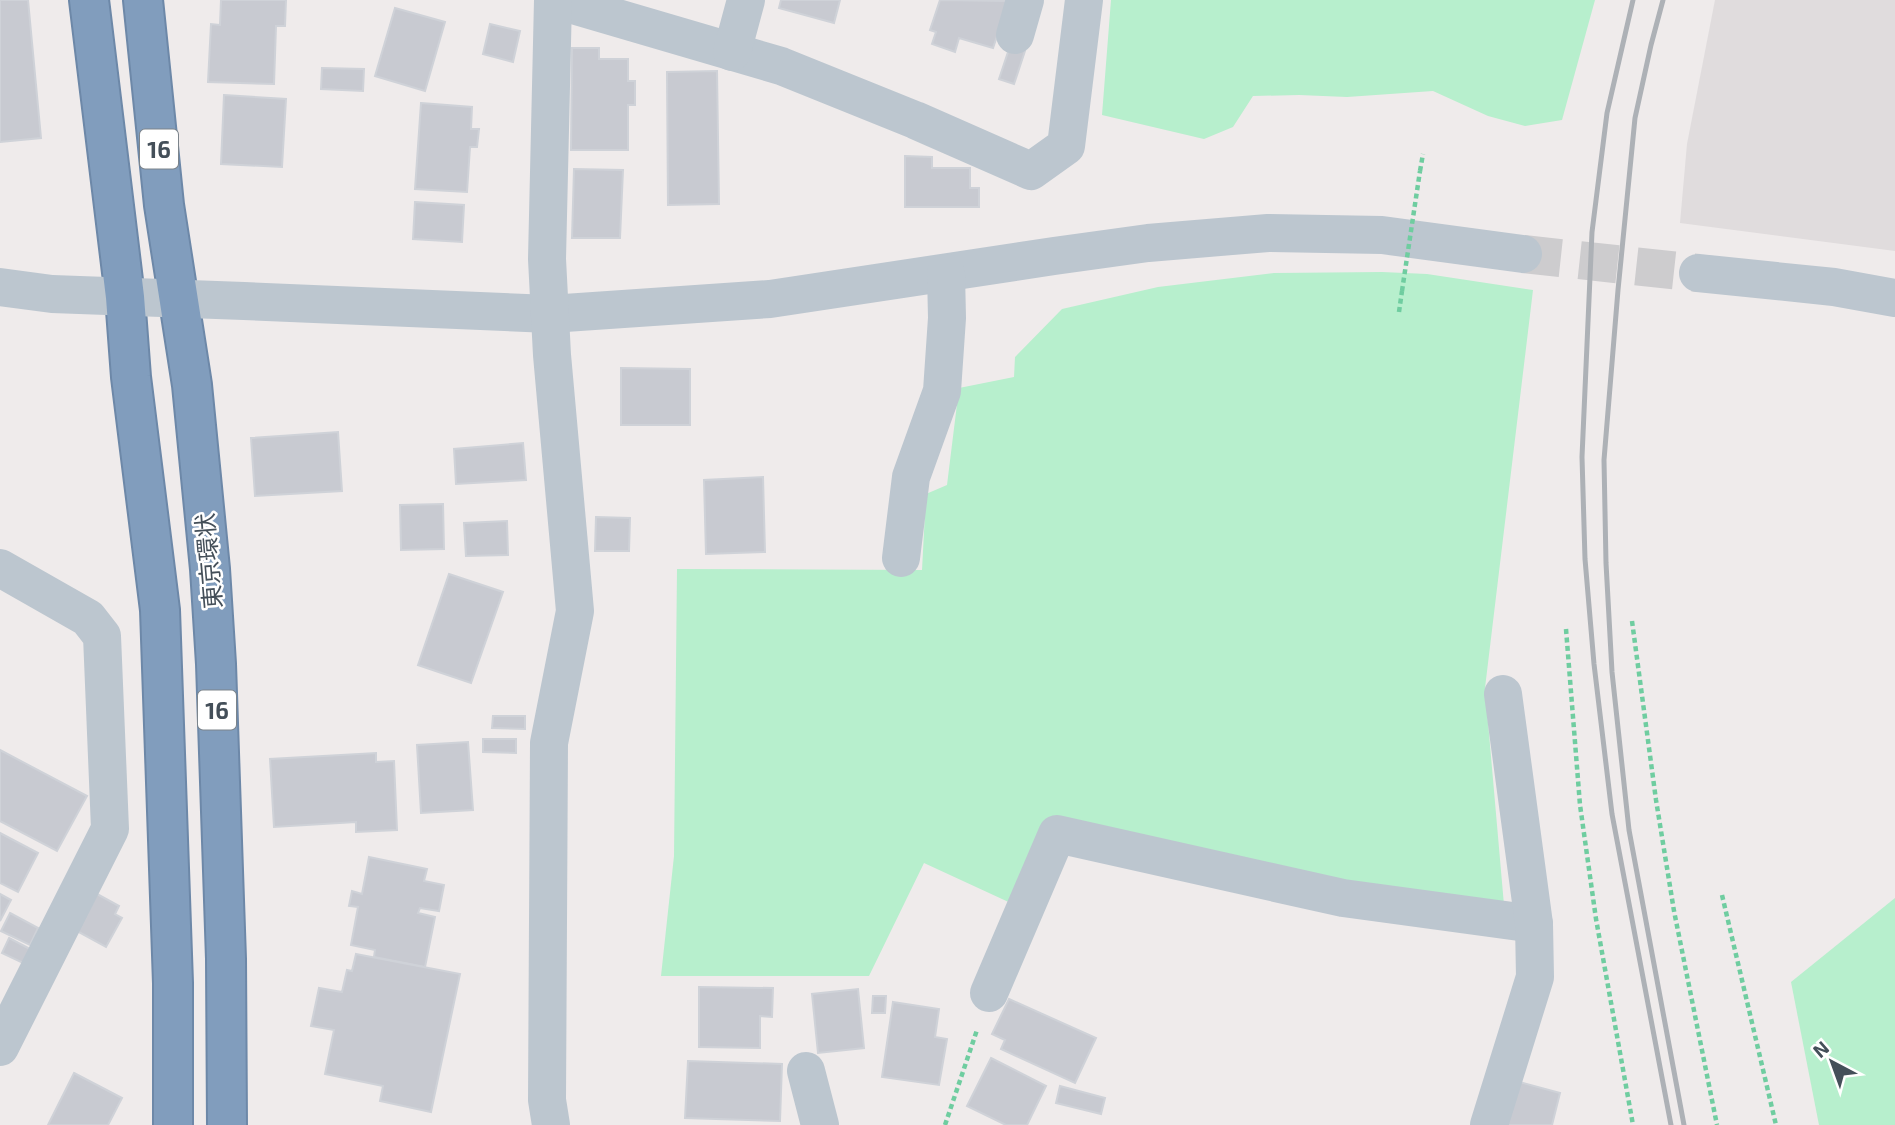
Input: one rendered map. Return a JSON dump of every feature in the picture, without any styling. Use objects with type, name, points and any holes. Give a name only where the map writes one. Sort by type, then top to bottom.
[{"type":"highway","name":"16","points":[[89,0],[160,610],[173,983],[173,1125]]},
{"type":"highway","name":"東京環状","points":[[143,0],[164,205],[192,385],[212,610],[226,959],[228,1125]]},
{"type":"street","points":[[551,1125],[547,1100],[549,743],[575,611],[547,259],[554,0],[781,66],[915,120],[1031,171],[1066,146],[1084,0]]},
{"type":"street","points":[[732,52],[746,0]]},
{"type":"street","points":[[0,287],[52,295],[550,314],[770,299],[1148,243],[1268,233],[1382,235],[1523,254]]},
{"type":"street","points":[[901,558],[911,477],[942,391],[947,318],[946,273]]},
{"type":"street","points":[[1698,273],[1834,287],[1895,298]]},
{"type":"street","points":[[0,568],[88,618],[102,636],[110,829],[10,1000],[0,1047]]},
{"type":"street","points":[[1489,1125],[1535,977],[1534,924],[1503,694]]},
{"type":"street","points":[[989,993],[1057,834],[1343,898],[1534,924]]},
{"type":"street","points":[[806,1071],[820,1125]]},
{"type":"path","points":[[1399,312],[1423,154]]},
{"type":"path","points":[[1632,621],[1672,898],[1717,1125]]},
{"type":"path","points":[[1566,629],[1580,806],[1596,919],[1633,1125]]},
{"type":"path","points":[[1722,895],[1776,1125]]},
{"type":"path","points":[[946,1125],[989,993]]},
{"type":"shaded area","points":[[1715,0],[1895,0],[1895,251],[1680,223],[1687,144]]},
{"type":"green space","points":[[1111,0],[1595,0],[1562,120],[1525,126],[1488,116],[1433,91],[1347,97],[1253,96],[1233,127],[1204,139],[1102,115]]},
{"type":"green space","points":[[1274,273],[1427,274],[1533,290],[1485,688],[1504,905],[1493,912],[1052,824],[1015,905],[924,863],[869,976],[661,976],[674,856],[677,569],[922,570],[926,494],[947,485],[959,388],[1014,377],[1015,357],[1062,309],[1158,287]]},
{"type":"green space","points":[[1895,898],[1895,1125],[1819,1125],[1791,982]]},
{"type":"building","points":[[0,0],[28,0],[41,138],[0,142]]},
{"type":"building","points":[[221,0],[286,0],[285,26],[276,26],[274,84],[208,82],[211,24],[220,25]]},
{"type":"building","points":[[781,0],[840,0],[834,23],[779,8]]},
{"type":"building","points":[[940,0],[1009,1],[993,48],[959,38],[955,52],[932,44],[936,32],[930,30]]},
{"type":"building","points":[[395,8],[445,22],[425,91],[375,76]]},
{"type":"building","points":[[490,24],[520,31],[513,62],[483,54]]},
{"type":"building","points":[[1010,46],[1025,51],[1014,84],[999,79]]},
{"type":"building","points":[[572,48],[599,48],[599,59],[628,59],[628,81],[635,81],[635,105],[628,105],[628,150],[571,150]]},
{"type":"building","points":[[322,68],[364,69],[363,91],[321,89]]},
{"type":"building","points":[[717,71],[719,204],[668,205],[667,72]]},
{"type":"building","points":[[224,95],[286,99],[282,167],[221,164]]},
{"type":"building","points":[[421,103],[472,107],[471,129],[479,129],[477,147],[470,147],[467,192],[415,189]]},
{"type":"building","points":[[905,156],[932,157],[932,168],[970,168],[970,188],[979,188],[979,207],[905,207]]},
{"type":"building","points":[[574,169],[623,170],[620,238],[572,238]]},
{"type":"building","points":[[415,202],[464,205],[462,242],[413,239]]},
{"type":"building","points":[[621,368],[690,369],[690,425],[621,425]]},
{"type":"building","points":[[338,432],[342,491],[255,496],[251,438]]},
{"type":"building","points":[[523,443],[526,480],[456,484],[454,449]]},
{"type":"building","points":[[763,477],[765,552],[706,554],[704,480]]},
{"type":"building","points":[[443,504],[444,549],[401,550],[400,505]]},
{"type":"building","points":[[596,517],[630,518],[629,551],[595,551]]},
{"type":"building","points":[[507,521],[508,555],[466,556],[464,523]]},
{"type":"building","points":[[449,574],[503,592],[471,683],[418,665]]},
{"type":"building","points":[[493,716],[525,716],[525,729],[492,728]]},
{"type":"building","points":[[483,739],[516,739],[516,753],[483,752]]},
{"type":"building","points":[[468,742],[473,810],[421,813],[417,745]]},
{"type":"building","points":[[0,750],[87,796],[57,851],[0,821]]},
{"type":"building","points":[[376,753],[376,762],[394,761],[397,830],[356,832],[356,822],[274,827],[270,759]]},
{"type":"building","points":[[0,833],[38,853],[18,892],[0,883]]},
{"type":"building","points":[[369,857],[427,869],[424,881],[444,885],[439,911],[420,908],[418,913],[435,917],[425,967],[374,957],[375,950],[351,945],[358,907],[349,906],[352,891],[362,894]]},
{"type":"building","points":[[0,894],[11,900],[0,921]]},
{"type":"building","points":[[97,894],[119,906],[115,914],[122,918],[106,947],[77,931]]},
{"type":"building","points":[[10,913],[38,928],[30,945],[1,931]]},
{"type":"building","points":[[9,938],[30,949],[23,963],[2,953]]},
{"type":"building","points":[[356,954],[460,974],[431,1112],[380,1101],[383,1086],[325,1074],[334,1030],[311,1026],[319,988],[342,992],[347,970],[352,971]]},
{"type":"building","points":[[699,987],[773,988],[772,1017],[760,1016],[760,1048],[699,1047]]},
{"type":"building","points":[[858,989],[864,1048],[818,1053],[812,994]]},
{"type":"building","points":[[873,996],[886,996],[885,1013],[872,1013]]},
{"type":"building","points":[[1009,999],[1096,1038],[1075,1083],[1001,1049],[1005,1040],[992,1034]]},
{"type":"building","points":[[893,1002],[939,1009],[935,1037],[947,1039],[939,1085],[882,1077]]},
{"type":"building","points":[[991,1058],[1046,1086],[1027,1125],[1006,1125],[967,1106]]},
{"type":"building","points":[[688,1061],[782,1064],[780,1121],[685,1118]]},
{"type":"building","points":[[74,1073],[122,1098],[108,1125],[48,1125]]},
{"type":"building","points":[[1512,1080],[1560,1093],[1552,1125],[1500,1125]]},
{"type":"building","points":[[1060,1086],[1105,1098],[1101,1114],[1056,1103]]},
{"type":"tunnel","points":[[1523,254],[1698,273]]},
{"type":"railway","points":[[1633,0],[1607,113],[1592,232],[1582,457],[1585,559],[1594,664],[1612,814],[1671,1125]]},
{"type":"railway","points":[[1663,0],[1635,118],[1604,460],[1612,672],[1629,830],[1684,1125]]}]
